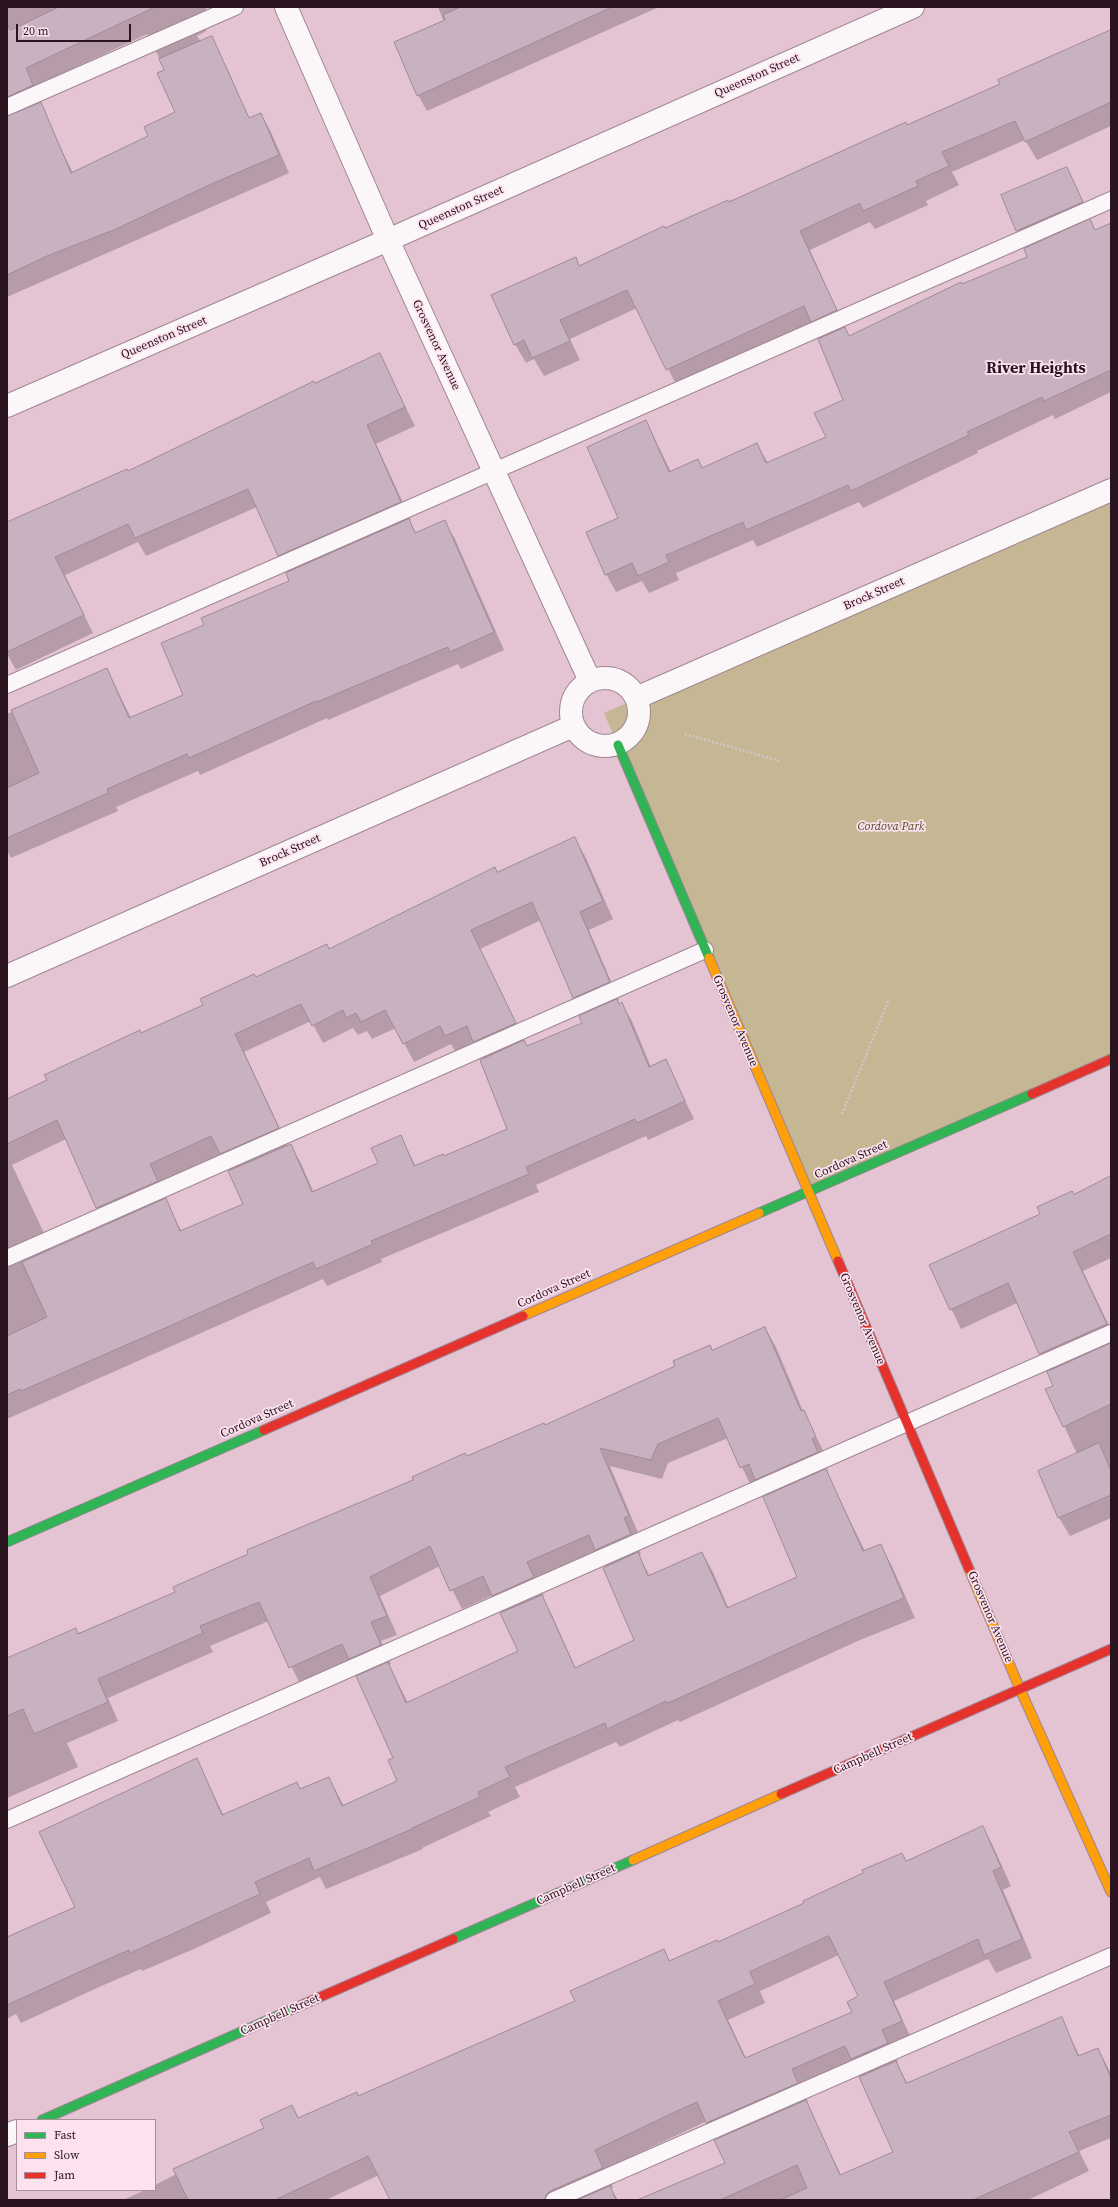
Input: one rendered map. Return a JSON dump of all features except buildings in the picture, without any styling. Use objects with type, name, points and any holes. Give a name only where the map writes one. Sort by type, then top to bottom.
[{"type":"street","name":"Grosvenor Avenue","points":[[286,7],[388,240],[590,682]]},
{"type":"street","name":"Queenston Street","points":[[7,406],[388,240],[913,7]]},
{"type":"street","name":"Brock Street","points":[[636,698],[1111,490]]},
{"type":"street","points":[[600,678],[611,678],[622,682],[636,698],[639,709],[638,720],[634,731],[627,739],[618,745],[597,746],[587,742],[573,726],[570,716],[571,705],[581,687],[590,682],[600,678]]},
{"type":"street","name":"Brock Street","points":[[7,976],[573,726]]},
{"type":"street","name":"Grosvenor Avenue","points":[[618,745],[1020,1689],[1111,1892]]},
{"type":"street","name":"Cordova Street","points":[[7,1542],[740,1220],[808,1193],[1111,1059]]},
{"type":"street","name":"Campbell Street","points":[[44,2119],[1111,1649]]},
{"type":"lane","points":[[7,107],[235,7]]},
{"type":"lane","points":[[7,685],[1111,200]]},
{"type":"lane","points":[[7,1258],[705,950]]},
{"type":"lane","points":[[7,1820],[1111,1333]]},
{"type":"lane","points":[[554,2200],[1111,1956]]},
{"type":"path","points":[[685,734],[780,761]]},
{"type":"path","points":[[842,1114],[889,999]]},
{"type":"green space","name":"Cordova Park","points":[[1111,490],[1111,1059],[808,1193],[604,713]]},
{"type":"traffic: fast","points":[[618,745],[709,958]]},
{"type":"traffic: fast","points":[[759,1213],[1032,1094]]},
{"type":"traffic: fast","points":[[7,1542],[264,1430]]},
{"type":"traffic: fast","points":[[453,1939],[633,1860]]},
{"type":"traffic: fast","points":[[44,2119],[295,2008]]},
{"type":"traffic: slow","points":[[709,958],[838,1261]]},
{"type":"traffic: slow","points":[[523,1316],[759,1213]]},
{"type":"traffic: slow","points":[[969,1569],[1020,1689],[1111,1892]]},
{"type":"traffic: slow","points":[[633,1860],[781,1794]]},
{"type":"traffic: jam","points":[[1032,1094],[1111,1059]]},
{"type":"traffic: jam","points":[[838,1261],[969,1569]]},
{"type":"traffic: jam","points":[[264,1430],[523,1316]]},
{"type":"traffic: jam","points":[[781,1794],[1111,1649]]},
{"type":"traffic: jam","points":[[295,2008],[453,1939]]},
{"type":"district","name":"River Heights","points":[[1036,369]]}]
